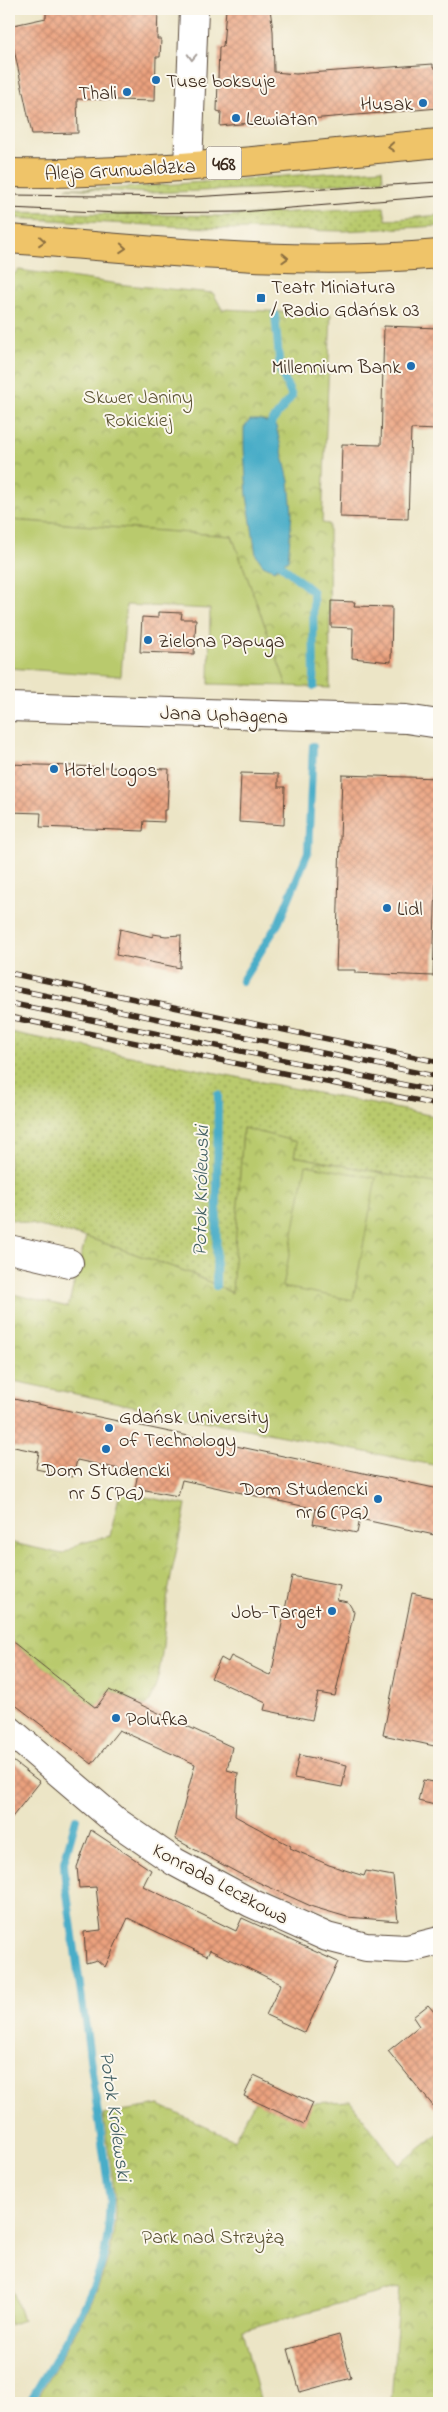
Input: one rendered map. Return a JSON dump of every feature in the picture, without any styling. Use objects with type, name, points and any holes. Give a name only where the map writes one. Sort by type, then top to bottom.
[{"type":"main road","name":"Aleja Grunwaldzka","points":[[9,173],[50,173],[188,166],[439,143]]},
{"type":"main road","points":[[9,239],[220,255],[322,259],[403,258],[439,254]]},
{"type":"street","points":[[188,166],[194,9]]},
{"type":"street","name":"Jana Uphagena","points":[[9,707],[406,719],[439,724]]},
{"type":"street","points":[[9,1249],[69,1263]]},
{"type":"street","name":"Konrada Leczkowa","points":[[9,1730],[117,1822],[175,1862],[251,1903],[327,1937],[366,1947],[407,1949],[439,1941]]},
{"type":"green space","points":[[382,169],[383,180],[300,187],[148,193],[66,188],[121,188]]},
{"type":"green space","points":[[384,207],[386,220],[439,215],[439,226],[344,231],[230,229],[9,218],[9,212],[221,216]]},
{"type":"green space","name":"Skwer Janiny Rokickiej","points":[[19,270],[126,285],[213,293],[222,309],[331,314],[322,523],[329,524],[330,688],[287,686],[232,536],[9,520],[9,278]]},
{"type":"green space","points":[[9,520],[232,536],[287,686],[209,684],[210,609],[126,605],[121,676],[9,668]]},
{"type":"green space","points":[[9,1032],[439,1117],[439,1184],[294,1156],[296,1142],[243,1128],[233,1293],[190,1273],[86,1237],[9,1219]]},
{"type":"green space","points":[[243,1128],[297,1142],[294,1156],[439,1184],[439,1466],[205,1421],[9,1380],[9,1293],[68,1307],[86,1237],[190,1273],[232,1293]]},
{"type":"green space","points":[[306,1165],[376,1178],[353,1300],[283,1287]]},
{"type":"green space","points":[[120,1492],[186,1505],[167,1599],[160,1668],[152,1697],[146,1706],[109,1690],[96,1708],[9,1639],[9,1542],[62,1554],[82,1543],[110,1536]]},
{"type":"green space","name":"Park nad Strzyżą","points":[[255,2101],[313,2103],[350,2101],[399,2165],[439,2133],[439,2403],[391,2403],[400,2287],[242,2330],[261,2403],[35,2403],[75,2334],[99,2285],[107,2260],[113,2234],[115,2208],[103,2114],[159,2105],[234,2140]]},
{"type":"green space","points":[[9,2280],[23,2320],[9,2325]]},
{"type":"water","points":[[250,420],[261,420],[276,426],[289,481],[292,513],[288,560],[274,570],[263,565],[256,555],[247,496],[244,449],[244,428]]},
{"type":"building","points":[[46,9],[158,9],[157,39],[161,39],[160,57],[156,57],[155,101],[77,99],[78,133],[32,134],[9,26],[46,18]]},
{"type":"building","points":[[226,9],[270,9],[273,31],[274,72],[296,74],[433,64],[433,68],[439,68],[439,108],[310,119],[311,117],[220,126],[221,112],[217,111],[219,47],[223,47]]},
{"type":"building","points":[[384,326],[439,328],[439,430],[411,429],[408,519],[340,517],[342,444],[381,445]]},
{"type":"building","points":[[331,601],[355,602],[354,606],[392,607],[391,662],[352,658],[353,628],[331,627]]},
{"type":"building","points":[[158,612],[182,613],[181,619],[196,619],[194,654],[140,652],[142,617],[158,618]]},
{"type":"building","points":[[9,764],[169,769],[167,810],[164,810],[164,822],[144,821],[143,831],[40,827],[41,813],[9,812]]},
{"type":"building","points":[[241,773],[278,774],[278,787],[285,787],[284,825],[239,822]]},
{"type":"building","name":"Lidl","points":[[342,775],[439,778],[439,847],[437,847],[433,976],[355,973],[355,970],[336,970]]},
{"type":"building","points":[[120,929],[153,937],[153,934],[166,936],[181,935],[180,968],[116,955]]},
{"type":"building","name":"Gdańsk University of Technology","points":[[9,1398],[439,1489],[439,1536],[360,1519],[357,1533],[313,1524],[316,1509],[182,1480],[178,1496],[135,1488],[138,1473],[77,1460],[73,1477],[36,1469],[39,1452],[9,1446]]},
{"type":"building","points":[[292,1576],[340,1586],[337,1600],[348,1602],[354,1612],[335,1696],[318,1693],[312,1720],[264,1710],[266,1703],[211,1678],[221,1658],[228,1662],[231,1656],[271,1676]]},
{"type":"building","points":[[412,1593],[439,1599],[439,1747],[383,1735]]},
{"type":"building","points":[[9,1639],[96,1708],[109,1690],[232,1747],[227,1770],[238,1773],[235,1816],[291,1846],[290,1848],[329,1865],[364,1876],[366,1871],[393,1876],[398,1921],[347,1917],[313,1907],[240,1874],[175,1839],[195,1764],[119,1730],[92,1764],[9,1700]]},
{"type":"building","points":[[299,1755],[347,1765],[342,1787],[294,1778]]},
{"type":"building","points":[[9,1758],[40,1782],[9,1821]]},
{"type":"building","points":[[423,1780],[439,1783],[439,1806],[418,1801]]},
{"type":"building","points":[[91,1830],[151,1870],[143,1886],[236,1931],[242,1918],[338,1962],[305,2033],[266,2015],[281,1984],[210,1950],[207,1956],[128,1918],[105,1967],[97,1960],[86,1963],[84,1932],[101,1930],[96,1887],[79,1888],[77,1867]]},
{"type":"building","points":[[428,2005],[435,2013],[439,2010],[439,2113],[388,2051],[419,2026],[413,2017]]},
{"type":"building","points":[[254,2075],[313,2103],[304,2124],[244,2096]]},
{"type":"building","points":[[339,2335],[351,2378],[300,2392],[288,2349]]},
{"type":"waterway","name":"Potok Królewski","points":[[271,433],[271,423],[292,396],[280,370],[275,314]]},
{"type":"waterway","name":"Potok Królewski","points":[[277,556],[281,565],[313,592],[314,686]]},
{"type":"waterway","name":"Potok Królewski","points":[[242,981],[279,922],[308,852],[313,746]]},
{"type":"waterway","name":"Potok Królewski","points":[[216,1286],[218,1095]]},
{"type":"waterway","name":"Potok Królewski","points":[[29,2403],[76,2324],[86,2303],[102,2260],[109,2224],[110,2200],[65,1879],[64,1862],[76,1819]]},
{"type":"tram line","points":[[9,195],[193,197],[439,182]]},
{"type":"tram line","points":[[9,208],[119,213],[241,212],[439,196]]},
{"type":"railway","points":[[9,973],[439,1062]]},
{"type":"railway","points":[[9,988],[439,1077]]},
{"type":"railway","points":[[9,1003],[439,1092]]},
{"type":"railway","points":[[9,1017],[439,1105]]},
{"type":"place","name":"Tuse boksuje","points":[[156,80]]},
{"type":"place","name":"Thali","points":[[127,92]]},
{"type":"place","name":"Husak","points":[[423,103]]},
{"type":"place","name":"Lewiatan","points":[[236,118]]},
{"type":"place","name":"Teatr Miniatura / Radio Gdańsk 03","points":[[261,298]]},
{"type":"place","name":"Millennium Bank","points":[[411,366]]},
{"type":"place","name":"Zielona Papuga","points":[[148,640]]},
{"type":"place","name":"Hotel Logos","points":[[54,769]]},
{"type":"place","name":"Lidl","points":[[387,908]]},
{"type":"place","name":"Gdańsk University of Technology","points":[[109,1428]]},
{"type":"place","name":"Dom Studencki nr 5 (PG)","points":[[106,1449]]},
{"type":"place","name":"Dom Studencki nr 6 (PG)","points":[[378,1499]]},
{"type":"place","name":"Job-Target","points":[[332,1611]]},
{"type":"place","name":"Polufka","points":[[116,1718]]}]
